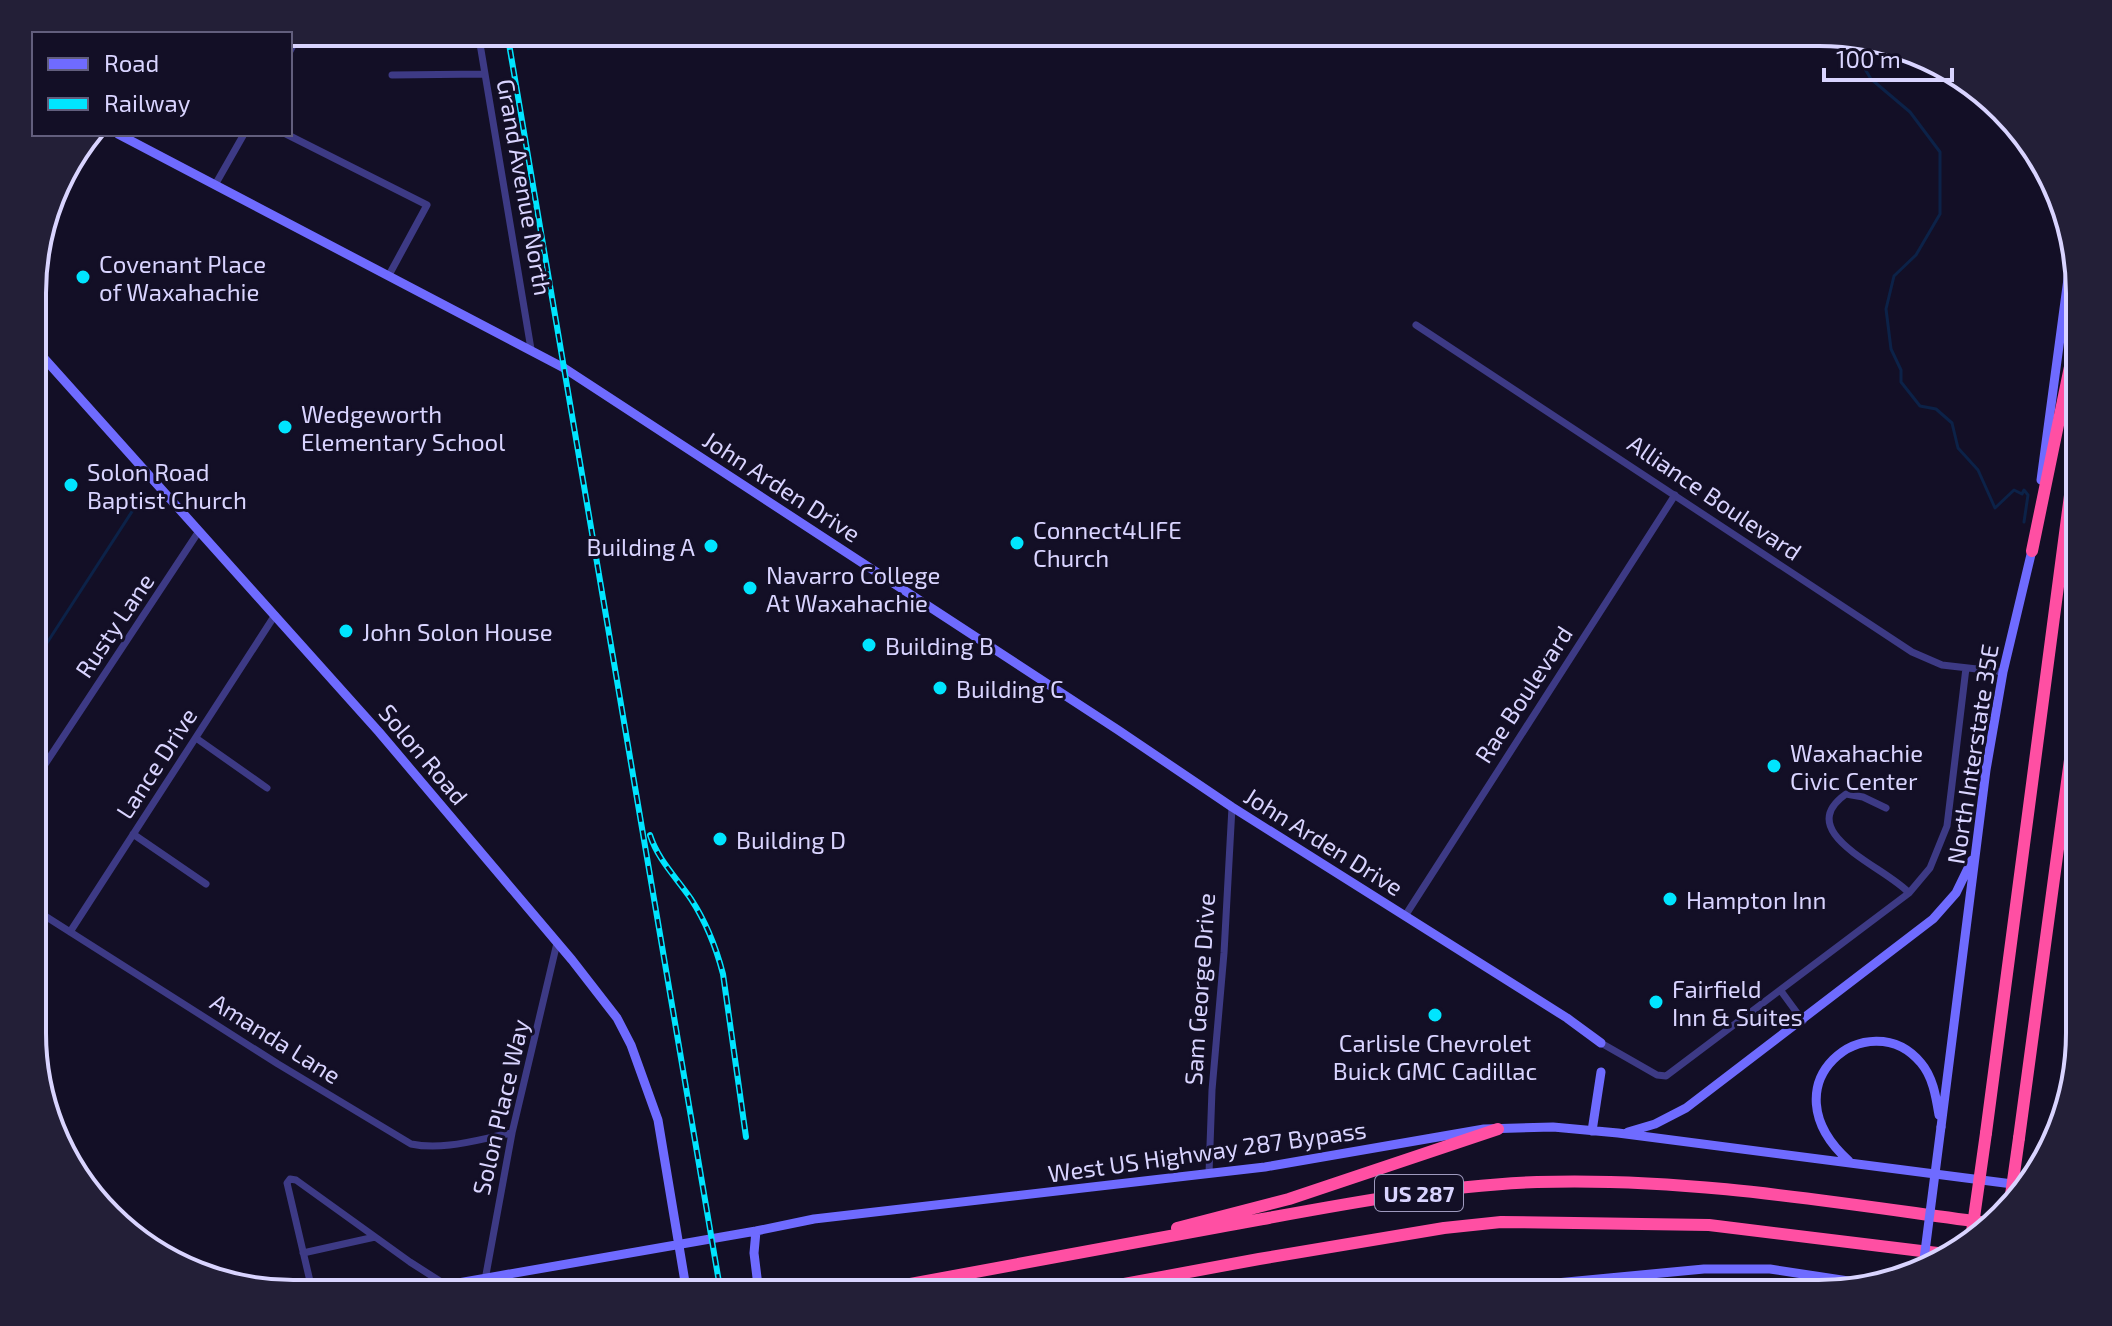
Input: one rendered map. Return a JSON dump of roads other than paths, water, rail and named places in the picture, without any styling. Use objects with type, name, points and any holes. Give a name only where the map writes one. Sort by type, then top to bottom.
[{"type":"highway","points":[[2032,551],[2065,391]]},
{"type":"highway","points":[[1973,1226],[2065,533]]},
{"type":"highway","points":[[2012,1186],[2065,797]]},
{"type":"highway","points":[[1066,1256],[1289,1199],[1498,1129]]},
{"type":"highway","name":"US 287","points":[[936,1280],[1344,1204],[1430,1191],[1536,1182],[1672,1184],[1978,1222]]},
{"type":"highway","name":"US 287","points":[[1149,1279],[1444,1228],[1501,1222],[1697,1224],[1932,1252]]},
{"type":"main road","name":"John Arden Drive","points":[[122,136],[531,349],[1232,807],[1576,1023],[1601,1043]]},
{"type":"main road","name":"North Interstate 35E","points":[[1924,1256],[1986,770],[2003,672],[2032,551],[2065,302]]},
{"type":"main road","name":"Solon Road","points":[[46,360],[379,732],[617,1018],[631,1045],[658,1120],[685,1280]]},
{"type":"main road","points":[[1618,1133],[1655,1124],[1678,1113],[1803,1021],[1933,919],[1956,893],[1977,850]]},
{"type":"main road","points":[[1849,1161],[1821,1127],[1816,1095],[1818,1080],[1826,1065],[1839,1054],[1860,1044],[1894,1044],[1921,1062],[1933,1085],[1941,1127]]},
{"type":"main road","points":[[1592,1131],[1601,1072]]},
{"type":"main road","name":"West US Highway 287 Bypass","points":[[486,1280],[814,1219],[1289,1164],[1498,1129],[1553,1127],[1618,1133],[2014,1184]]},
{"type":"main road","points":[[756,1231],[754,1253],[757,1280]]},
{"type":"main road","points":[[1588,1279],[1743,1268],[1835,1279]]},
{"type":"street","name":"Grand Avenue North","points":[[480,46],[531,349]]},
{"type":"street","points":[[392,75],[485,74]]},
{"type":"street","points":[[215,185],[243,136]]},
{"type":"street","points":[[290,136],[427,205],[389,275]]},
{"type":"street","name":"Alliance Boulevard","points":[[1416,325],[1912,652],[1942,665],[2003,672]]},
{"type":"street","name":"Rae Boulevard","points":[[1405,916],[1675,495]]},
{"type":"street","name":"Rusty Lane","points":[[46,763],[199,531]]},
{"type":"street","name":"Lance Drive","points":[[70,932],[275,615]]},
{"type":"street","points":[[1601,1043],[1657,1075],[1666,1076],[1909,893],[1930,868],[1947,826],[1966,668]]},
{"type":"street","points":[[196,738],[267,788]]},
{"type":"street","points":[[1886,808],[1863,797],[1846,794],[1832,804],[1827,817],[1831,831],[1843,845],[1900,883],[1909,893]]},
{"type":"street","name":"Sam George Drive","points":[[1209,1173],[1232,807]]},
{"type":"street","points":[[133,834],[206,884]]},
{"type":"street","name":"Amanda Lane","points":[[46,917],[278,1064],[411,1144],[426,1147],[512,1133]]},
{"type":"street","name":"Solon Place Way","points":[[485,1280],[512,1133],[557,943]]},
{"type":"street","points":[[1781,991],[1803,1021]]},
{"type":"street","points":[[310,1280],[287,1183],[290,1179],[296,1180],[438,1280]]},
{"type":"street","points":[[303,1253],[375,1237]]},
{"type":"waterway","points":[[1857,49],[1857,56],[1871,79],[1910,112],[1940,152],[1940,214],[1916,255],[1894,276],[1886,309],[1891,349],[1901,370],[1901,382],[1920,406],[1936,409],[1952,423],[1958,448],[1978,470],[1995,508],[2014,490],[2022,494],[2024,490],[2028,495],[2024,522]]},
{"type":"waterway","points":[[46,644],[144,493]]},
{"type":"railway","points":[[509,46],[719,1280]]},
{"type":"railway","points":[[650,835],[696,908],[717,954],[723,974],[746,1137]]},
{"type":"place","name":"Covenant Place of Waxahachie","points":[[83,277]]},
{"type":"place","name":"Wedgeworth Elementary School","points":[[285,427]]},
{"type":"place","name":"Solon Road Baptist Church","points":[[71,485]]},
{"type":"place","name":"Connect4LIFE Church","points":[[1017,543]]},
{"type":"place","name":"Building A","points":[[711,546]]},
{"type":"place","name":"Navarro College At Waxahachie","points":[[750,588]]},
{"type":"place","name":"John Solon House","points":[[346,631]]},
{"type":"place","name":"Building B","points":[[869,645]]},
{"type":"place","name":"Building C","points":[[940,688]]},
{"type":"place","name":"Waxahachie Civic Center","points":[[1774,766]]},
{"type":"place","name":"Building D","points":[[720,839]]},
{"type":"place","name":"Hampton Inn","points":[[1670,899]]},
{"type":"place","name":"Fairfield Inn & Suites","points":[[1656,1002]]},
{"type":"place","name":"Carlisle Chevrolet Buick GMC Cadillac","points":[[1435,1015]]}]
